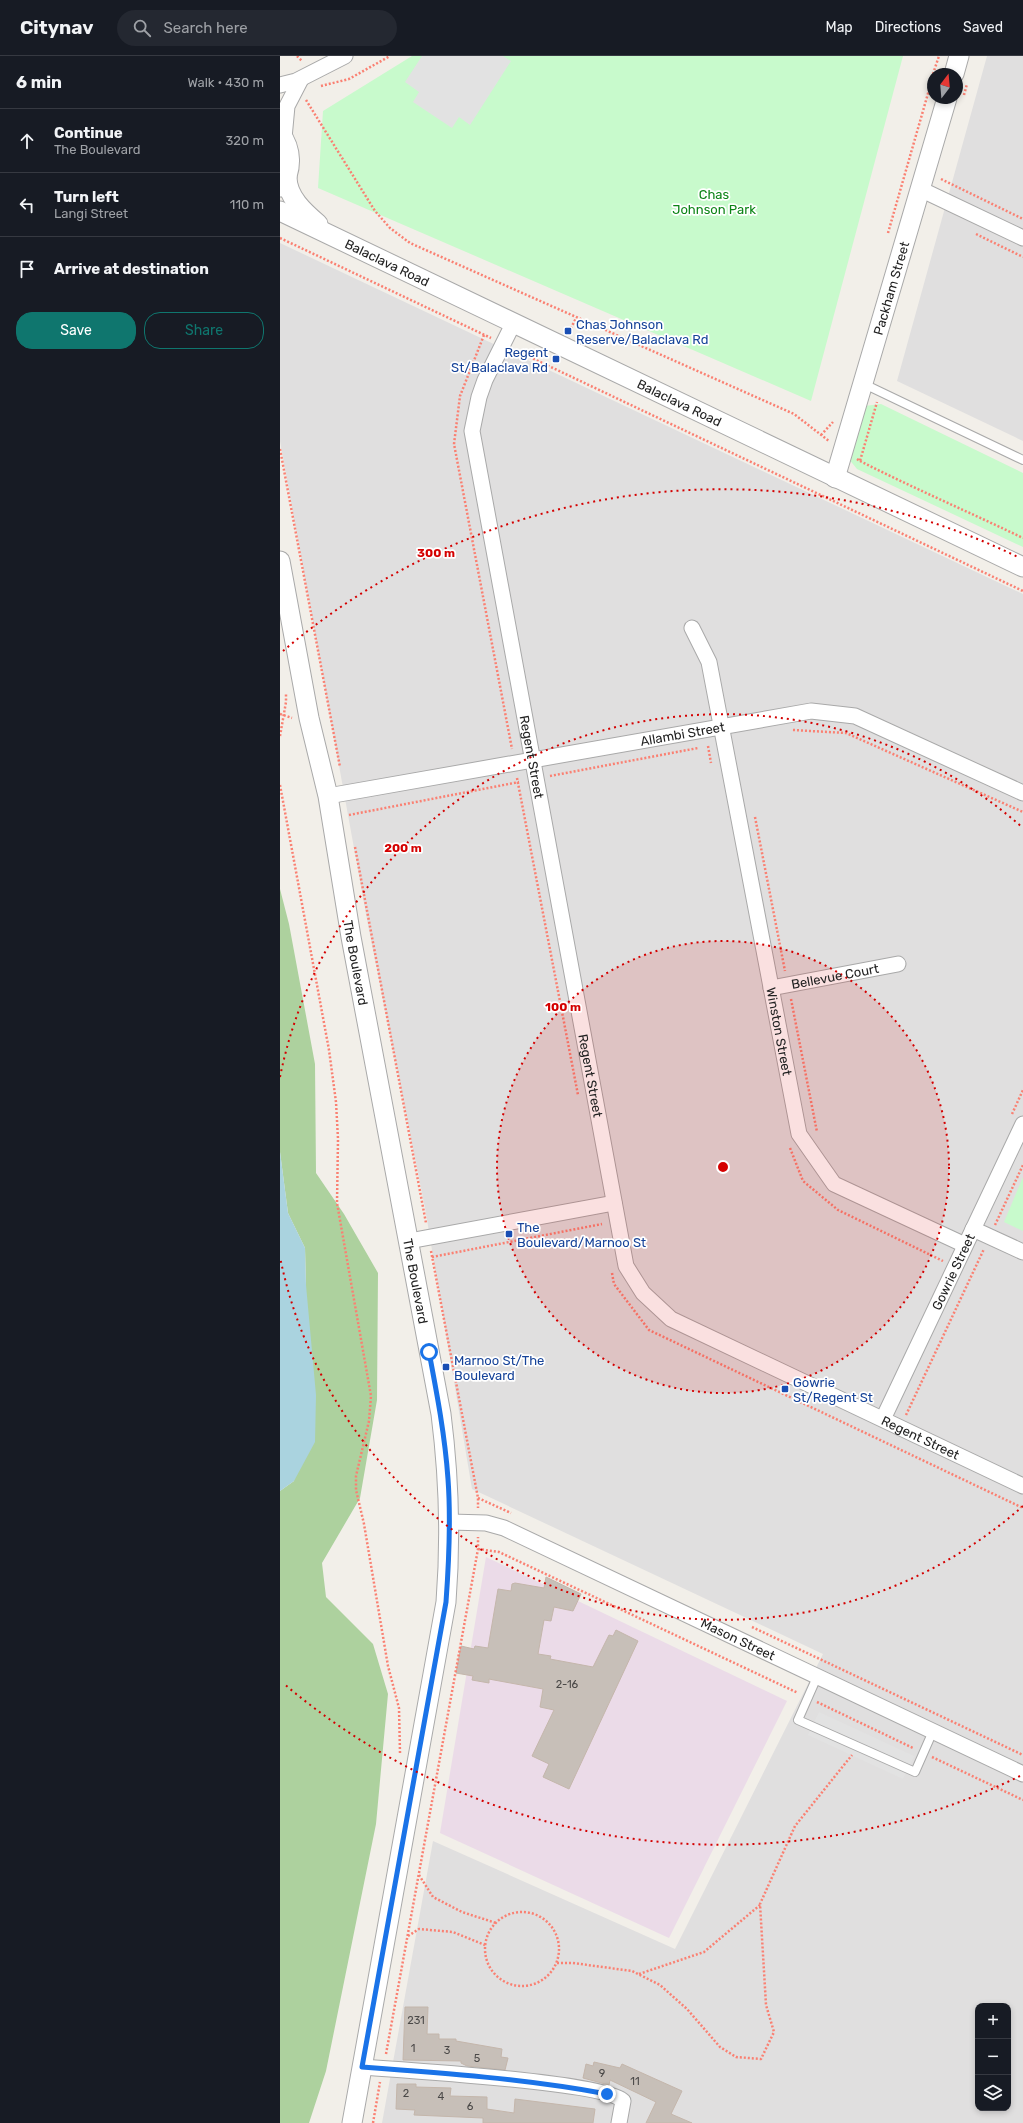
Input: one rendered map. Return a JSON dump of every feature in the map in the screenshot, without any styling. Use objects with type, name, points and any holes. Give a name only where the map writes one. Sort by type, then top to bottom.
[{"type":"street","points":[[280,98],[298,83],[345,56]]},
{"type":"street","points":[[956,68],[959,56]]},
{"type":"street","points":[[280,85],[298,83]]},
{"type":"street","points":[[283,183],[290,157],[282,135],[285,116],[298,83]]},
{"type":"street","name":"Packham Street","points":[[835,478],[852,456],[872,388],[920,189],[945,104]]},
{"type":"street","name":"Balaclava Road","points":[[283,183],[290,191],[296,202],[311,218],[336,239]]},
{"type":"street","points":[[920,189],[1023,238]]},
{"type":"street","name":"Balaclava Road","points":[[280,212],[514,322],[835,478],[1023,567]]},
{"type":"street","name":"Regent Street","points":[[514,322],[502,343],[479,397],[472,431],[543,777],[614,1203],[626,1266],[643,1293],[671,1319],[885,1413],[1023,1486]]},
{"type":"street","name":"The Boulevard","points":[[280,561],[309,718],[328,796],[351,936],[441,1414],[448,1478],[450,1522],[446,1602],[442,1632],[352,2123]]},
{"type":"street","name":"Winston Street","points":[[692,628],[709,662],[799,1134],[834,1184],[965,1245]]},
{"type":"street","name":"Allambi Street","points":[[328,796],[811,711],[855,716],[1023,792]]},
{"type":"street","name":"Bellevue Court","points":[[771,988],[898,964]]},
{"type":"street","name":"Gowrie Street","points":[[885,1413],[1023,1124]]},
{"type":"street","points":[[409,1241],[614,1203]]},
{"type":"street","points":[[973,1228],[1023,1252]]},
{"type":"street","name":"Mason Street","points":[[450,1522],[486,1523],[504,1528],[1023,1774]]},
{"type":"street","points":[[362,2067],[467,2074],[567,2087],[607,2094],[620,2097],[623,2101],[619,2123]]},
{"type":"lane","points":[[872,388],[1023,460]]},
{"type":"lane","points":[[817,1676],[798,1720],[915,1772],[933,1732]]},
{"type":"path","points":[[314,88],[349,79],[390,56]]},
{"type":"path","points":[[935,68],[939,56]]},
{"type":"path","points":[[298,83],[314,112],[375,211],[400,237],[429,253],[794,414],[852,456],[919,492],[963,510],[1023,538]]},
{"type":"path","points":[[887,237],[927,96]]},
{"type":"path","points":[[940,179],[1023,220]]},
{"type":"path","points":[[280,238],[502,343]]},
{"type":"path","points":[[484,335],[460,396],[454,444],[578,1096]]},
{"type":"path","points":[[511,357],[513,349],[1023,591]]},
{"type":"path","points":[[852,456],[872,388]]},
{"type":"path","points":[[821,435],[834,421]]},
{"type":"path","points":[[280,736],[286,702],[286,691]]},
{"type":"path","points":[[790,730],[846,733],[1023,812]]},
{"type":"path","points":[[349,815],[724,743]]},
{"type":"path","points":[[539,759],[543,777],[551,784]]},
{"type":"path","points":[[280,786],[326,1034],[336,1102],[338,1139],[337,1203],[371,1396],[369,1421],[356,1476],[356,1490],[364,1524],[388,1666],[399,1708],[400,1756]]},
{"type":"path","points":[[755,816],[818,1138]]},
{"type":"path","points":[[906,1415],[1023,1165]]},
{"type":"path","points":[[599,1205],[604,1232]]},
{"type":"path","points":[[432,1257],[602,1224]]},
{"type":"path","points":[[611,1269],[614,1284],[649,1330],[1023,1508]]},
{"type":"path","points":[[885,1413],[906,1415],[913,1419]]},
{"type":"path","points":[[478,1549],[499,1552],[1023,1800]]},
{"type":"path","points":[[639,1974],[704,1952],[760,1904],[795,1826],[859,1747]]},
{"type":"path","points":[[419,1875],[433,1897],[462,1912],[496,1922]]},
{"type":"path","points":[[557,1963],[573,1963],[625,1970],[639,1974],[660,1985],[687,2009],[720,2047],[736,2057],[761,2059],[774,2032],[766,2005],[760,1904]]},
{"type":"path","points":[[518,1912],[531,1913],[543,1918],[552,1926],[558,1938],[560,1951],[557,1963],[551,1973],[542,1981],[531,1985],[514,1985],[498,1977],[490,1968],[486,1957],[485,1945],[488,1933],[496,1922],[506,1915],[518,1912]]},
{"type":"path","points":[[407,1936],[419,1929],[453,1932],[485,1945]]},
{"type":"shaded area","points":[[422,56],[503,56],[511,61],[470,125],[459,117],[452,128],[413,102],[419,92],[405,82]]},
{"type":"shaded area","points":[[987,56],[1023,56],[1023,441],[897,381]]},
{"type":"shaded area","points":[[280,243],[1023,594],[1023,2123],[382,2123],[433,1841],[675,1949],[823,1654],[472,1489],[425,1208],[368,925],[280,441]]},
{"type":"shaded area","points":[[486,1557],[787,1701],[669,1938],[440,1833]]},
{"type":"shaded area","points":[[819,1712],[914,1756],[903,1779],[808,1735]]},
{"type":"green space","name":"Chas Johnson Park","points":[[412,56],[903,56],[811,401],[318,188],[323,111]]},
{"type":"green space","points":[[881,404],[1023,473],[1023,547],[857,469],[848,458],[864,406]]},
{"type":"green space","points":[[280,889],[289,924],[315,1064],[316,1173],[344,1214],[378,1273],[377,1400],[360,1498],[322,1563],[326,1597],[373,1644],[388,1694],[376,1824],[326,2071],[309,2123],[280,2123],[280,1491],[294,1481],[306,1285],[305,1248],[288,1213],[280,1152]]},
{"type":"green space","points":[[1023,1177],[1023,1231],[1004,1222]]},
{"type":"water","points":[[280,1152],[288,1213],[305,1248],[306,1285],[316,1395],[315,1442],[294,1481],[280,1491]]},
{"type":"building","points":[[546,1577],[581,1594],[573,1611],[554,1607],[551,1621],[544,1620],[538,1654],[551,1656],[550,1659],[593,1667],[609,1635],[613,1636],[616,1630],[638,1641],[569,1789],[543,1777],[549,1764],[532,1756],[554,1710],[540,1707],[543,1689],[489,1679],[489,1683],[472,1680],[473,1676],[456,1673],[461,1646],[474,1649],[475,1646],[488,1648],[498,1589],[511,1591],[512,1584],[515,1583],[544,1588]]},
{"type":"building","points":[[405,2007],[428,2007],[427,2034],[439,2034],[439,2039],[456,2039],[456,2041],[502,2049],[501,2057],[508,2058],[505,2070],[467,2066],[461,2063],[461,2061],[403,2060]]},
{"type":"building","points":[[594,2062],[620,2068],[622,2064],[682,2091],[671,2114],[692,2123],[646,2123],[656,2102],[610,2080],[609,2085],[583,2078],[586,2064],[593,2066]]},
{"type":"building","points":[[397,2084],[416,2084],[416,2087],[451,2088],[450,2096],[487,2097],[487,2109],[514,2113],[515,2099],[595,2109],[593,2123],[483,2123],[483,2118],[414,2115],[415,2110],[396,2109]]},
{"type":"place","name":"Chas Johnson Reserve/Balaclava Rd","points":[[568,331]]},
{"type":"place","name":"Regent St/Balaclava Rd","points":[[556,359]]},
{"type":"place","name":"The Boulevard/Marnoo St","points":[[509,1234]]},
{"type":"place","name":"Marnoo St/The Boulevard","points":[[446,1367]]},
{"type":"place","name":"Gowrie St/Regent St","points":[[785,1389]]},
{"type":"route","points":[[429,1352],[441,1414],[448,1478],[450,1542],[446,1602],[442,1632],[362,2067],[467,2074],[575,2088],[607,2094]]}]
